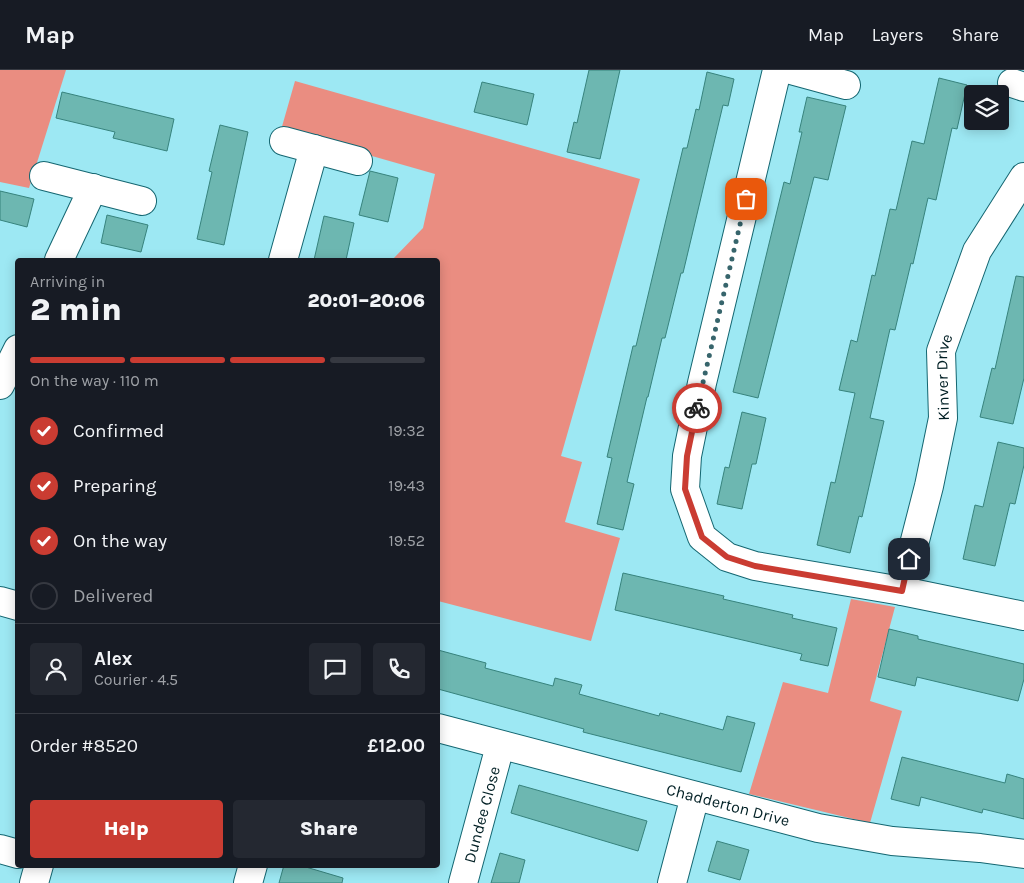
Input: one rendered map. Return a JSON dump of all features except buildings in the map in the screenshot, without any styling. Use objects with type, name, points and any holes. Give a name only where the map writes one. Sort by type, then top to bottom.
[{"type":"street","points":[[777,70],[702,383],[687,456],[685,489],[702,537],[727,557],[755,566],[902,591],[1024,616]]},
{"type":"street","points":[[791,70],[846,85]]},
{"type":"street","points":[[284,141],[358,161]]},
{"type":"street","points":[[283,258],[314,149]]},
{"type":"street","points":[[44,176],[142,201]]},
{"type":"street","name":"Kinver Drive","points":[[902,591],[929,486],[943,418],[941,351],[977,251],[1024,177]]},
{"type":"street","points":[[60,258],[93,188]]},
{"type":"street","points":[[7,380],[15,357]]},
{"type":"street","points":[[0,601],[15,605]]},
{"type":"street","name":"Chadderton Drive","points":[[440,729],[500,746],[818,828],[882,840],[980,848],[1024,854]]},
{"type":"street","name":"Dundee Close","points":[[463,883],[500,746]]},
{"type":"street","points":[[672,883],[695,796]]},
{"type":"street","points":[[0,849],[15,853]]},
{"type":"street","points":[[34,883],[38,868]]},
{"type":"street","points":[[248,883],[252,868]]},
{"type":"shaded area","points":[[0,70],[66,70],[29,188],[0,182]]},
{"type":"shaded area","points":[[295,81],[640,179],[561,456],[582,462],[565,522],[620,538],[591,641],[440,602],[440,258],[394,258],[423,228],[435,174],[281,130]]},
{"type":"shaded area","points":[[851,599],[895,607],[870,701],[902,711],[870,823],[749,794],[783,682],[828,693]]},
{"type":"way so far","points":[[697,408],[746,199]]},
{"type":"route","points":[[697,408],[687,456],[685,489],[702,537],[727,557],[755,566],[902,591],[909,559]]}]
